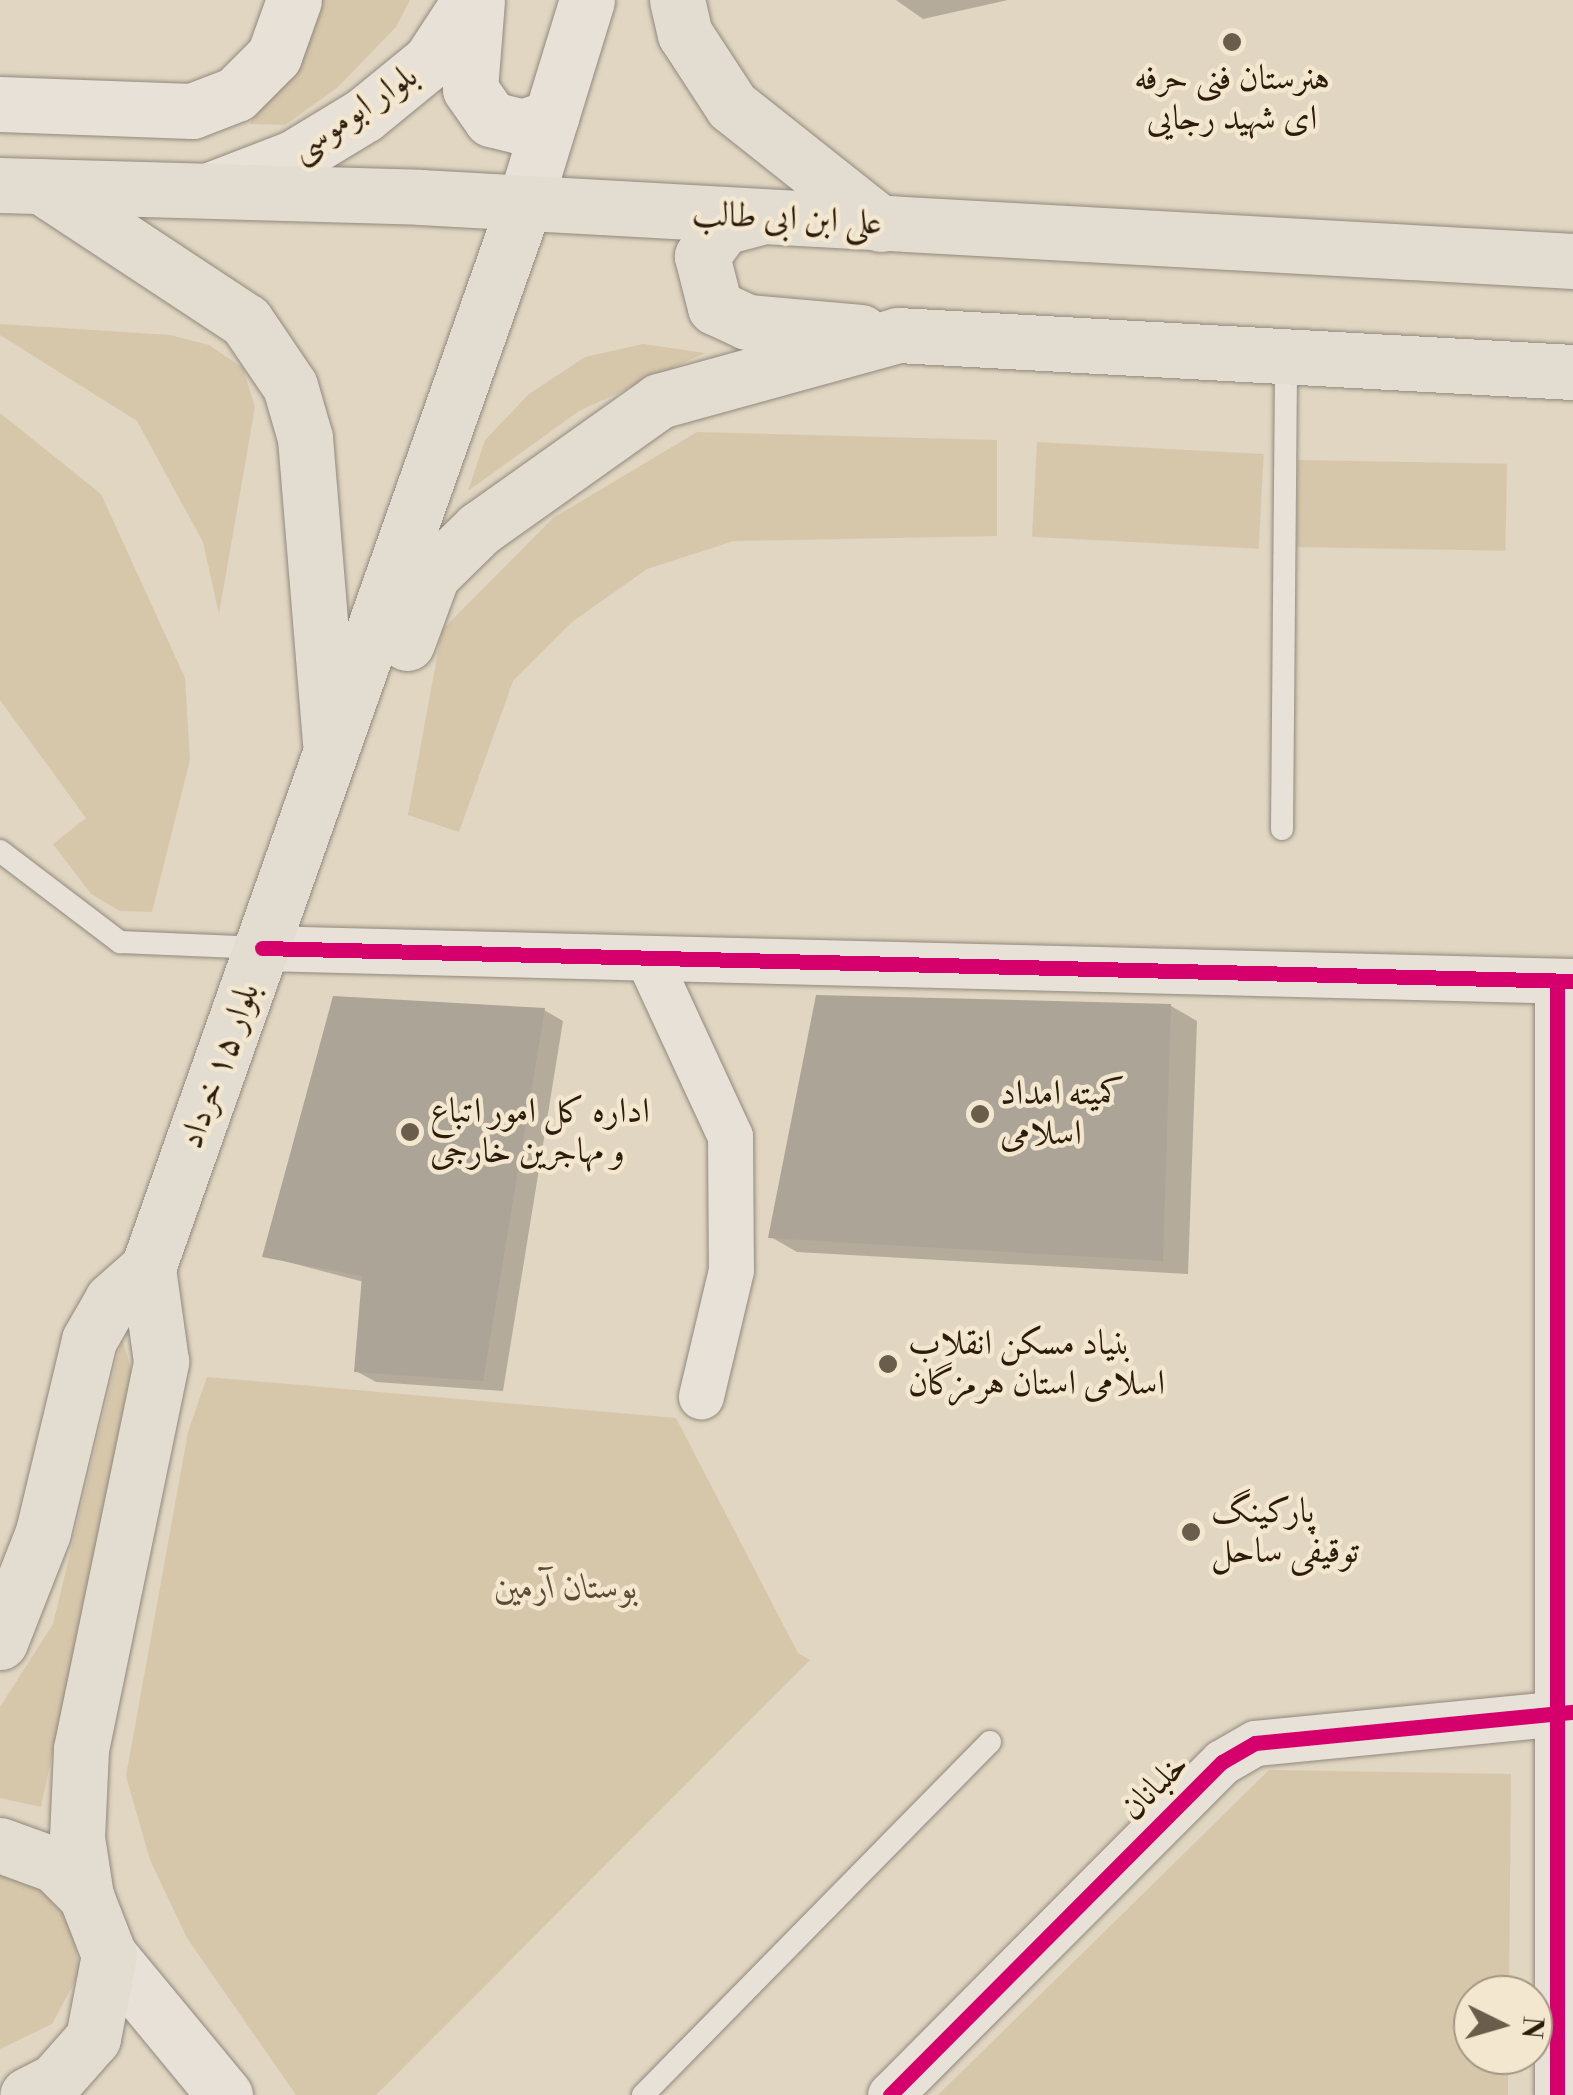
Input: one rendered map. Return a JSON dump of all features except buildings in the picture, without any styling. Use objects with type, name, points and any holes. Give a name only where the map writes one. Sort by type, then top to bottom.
[{"type":"main road","points":[[0,104],[192,111],[236,94],[274,56],[294,0]]},
{"type":"main road","points":[[474,0],[468,54],[475,98],[491,119],[522,128],[551,117]]},
{"type":"main road","name":"بلوار ابوموسی","points":[[210,190],[292,158],[364,115],[430,62],[474,0]]},
{"type":"main road","points":[[524,205],[587,0]]},
{"type":"main road","points":[[676,0],[685,34],[732,106],[881,224]]},
{"type":"main road","points":[[19,185],[246,322],[290,386],[306,438],[331,755]]},
{"type":"main road","name":"علی ابن ابی طالب","points":[[19,185],[210,190],[1567,256]]},
{"type":"main road","name":"بلوار ۱۵ خرداد","points":[[86,1896],[77,1838],[81,1749],[160,1361],[148,1268],[524,205]]},
{"type":"main road","points":[[758,218],[710,240],[700,274],[715,307],[747,322],[898,335],[1573,372]]},
{"type":"main road","points":[[331,755],[381,707],[432,575],[480,529],[659,401],[898,335]]},
{"type":"main road","points":[[0,1642],[43,1532],[89,1340],[112,1300],[148,1268]]},
{"type":"main road","points":[[0,1845],[55,1865],[86,1896],[109,1955],[225,2095]]},
{"type":"main road","points":[[56,2090],[93,2038],[109,1955]]},
{"type":"street","points":[[262,948],[650,963],[1565,981],[1564,1712],[1557,2095]]},
{"type":"street","points":[[650,963],[730,1136],[731,1270],[701,1396]]},
{"type":"street","name":"خلبانان","points":[[890,2095],[1222,1762],[1255,1743],[1564,1712]]},
{"type":"lane","points":[[1282,829],[1286,357]]},
{"type":"lane","points":[[0,851],[120,942],[262,948]]},
{"type":"lane","points":[[643,2095],[990,1742]]},
{"type":"green space","points":[[318,0],[410,0],[396,27],[337,88],[285,125],[250,124]]},
{"type":"green space","points":[[0,324],[170,335],[209,345],[243,368],[255,407],[219,614],[203,542],[137,421],[0,335]]},
{"type":"green space","points":[[643,344],[705,353],[579,411],[468,491],[485,440],[529,394],[585,357]]},
{"type":"green space","points":[[0,413],[101,494],[185,678],[190,760],[152,912],[120,911],[91,894],[53,844],[86,818],[0,700]]},
{"type":"green space","points":[[697,432],[997,440],[997,536],[734,541],[647,569],[572,622],[513,681],[459,832],[408,815],[442,630],[553,518]]},
{"type":"green space","points":[[1037,442],[1264,454],[1259,549],[1032,537]]},
{"type":"green space","points":[[1298,460],[1507,464],[1505,551],[1296,547]]},
{"type":"green space","points":[[122,1338],[133,1375],[41,1807],[0,1798],[0,1707],[53,1624]]},
{"type":"green space","name":"بوستان آرمین","points":[[207,1377],[676,1418],[798,1653],[810,1660],[376,2095],[296,2095],[187,1938],[150,1860],[126,1776],[188,1432]]},
{"type":"green space","points":[[1269,1770],[1511,1774],[1509,1975],[1453,1975],[1453,2075],[1508,2075],[1508,2095],[938,2095]]},
{"type":"green space","points":[[0,1867],[24,1872],[69,1913],[80,1972],[52,2024],[0,2049]]},
{"type":"cycle path","points":[[262,948],[1573,981]]},
{"type":"cycle path","points":[[1557,981],[1557,2095]]},
{"type":"cycle path","points":[[890,2095],[1222,1762],[1255,1743],[1573,1712]]},
{"type":"place","name":"هنرستان فنی حرفه ای شهید رجایی","points":[[1232,42]]},
{"type":"place","name":"کمیته امداد اسلامی","points":[[980,1114]]},
{"type":"place","name":"اداره کل امور اتباع و مهاجرین خارجی","points":[[410,1132]]},
{"type":"place","name":"بنیاد مسکن انقلاب اسلامی استان هرمزگان","points":[[888,1364]]},
{"type":"place","name":"پارکینگ توقیفی ساحل","points":[[1191,1532]]}]
